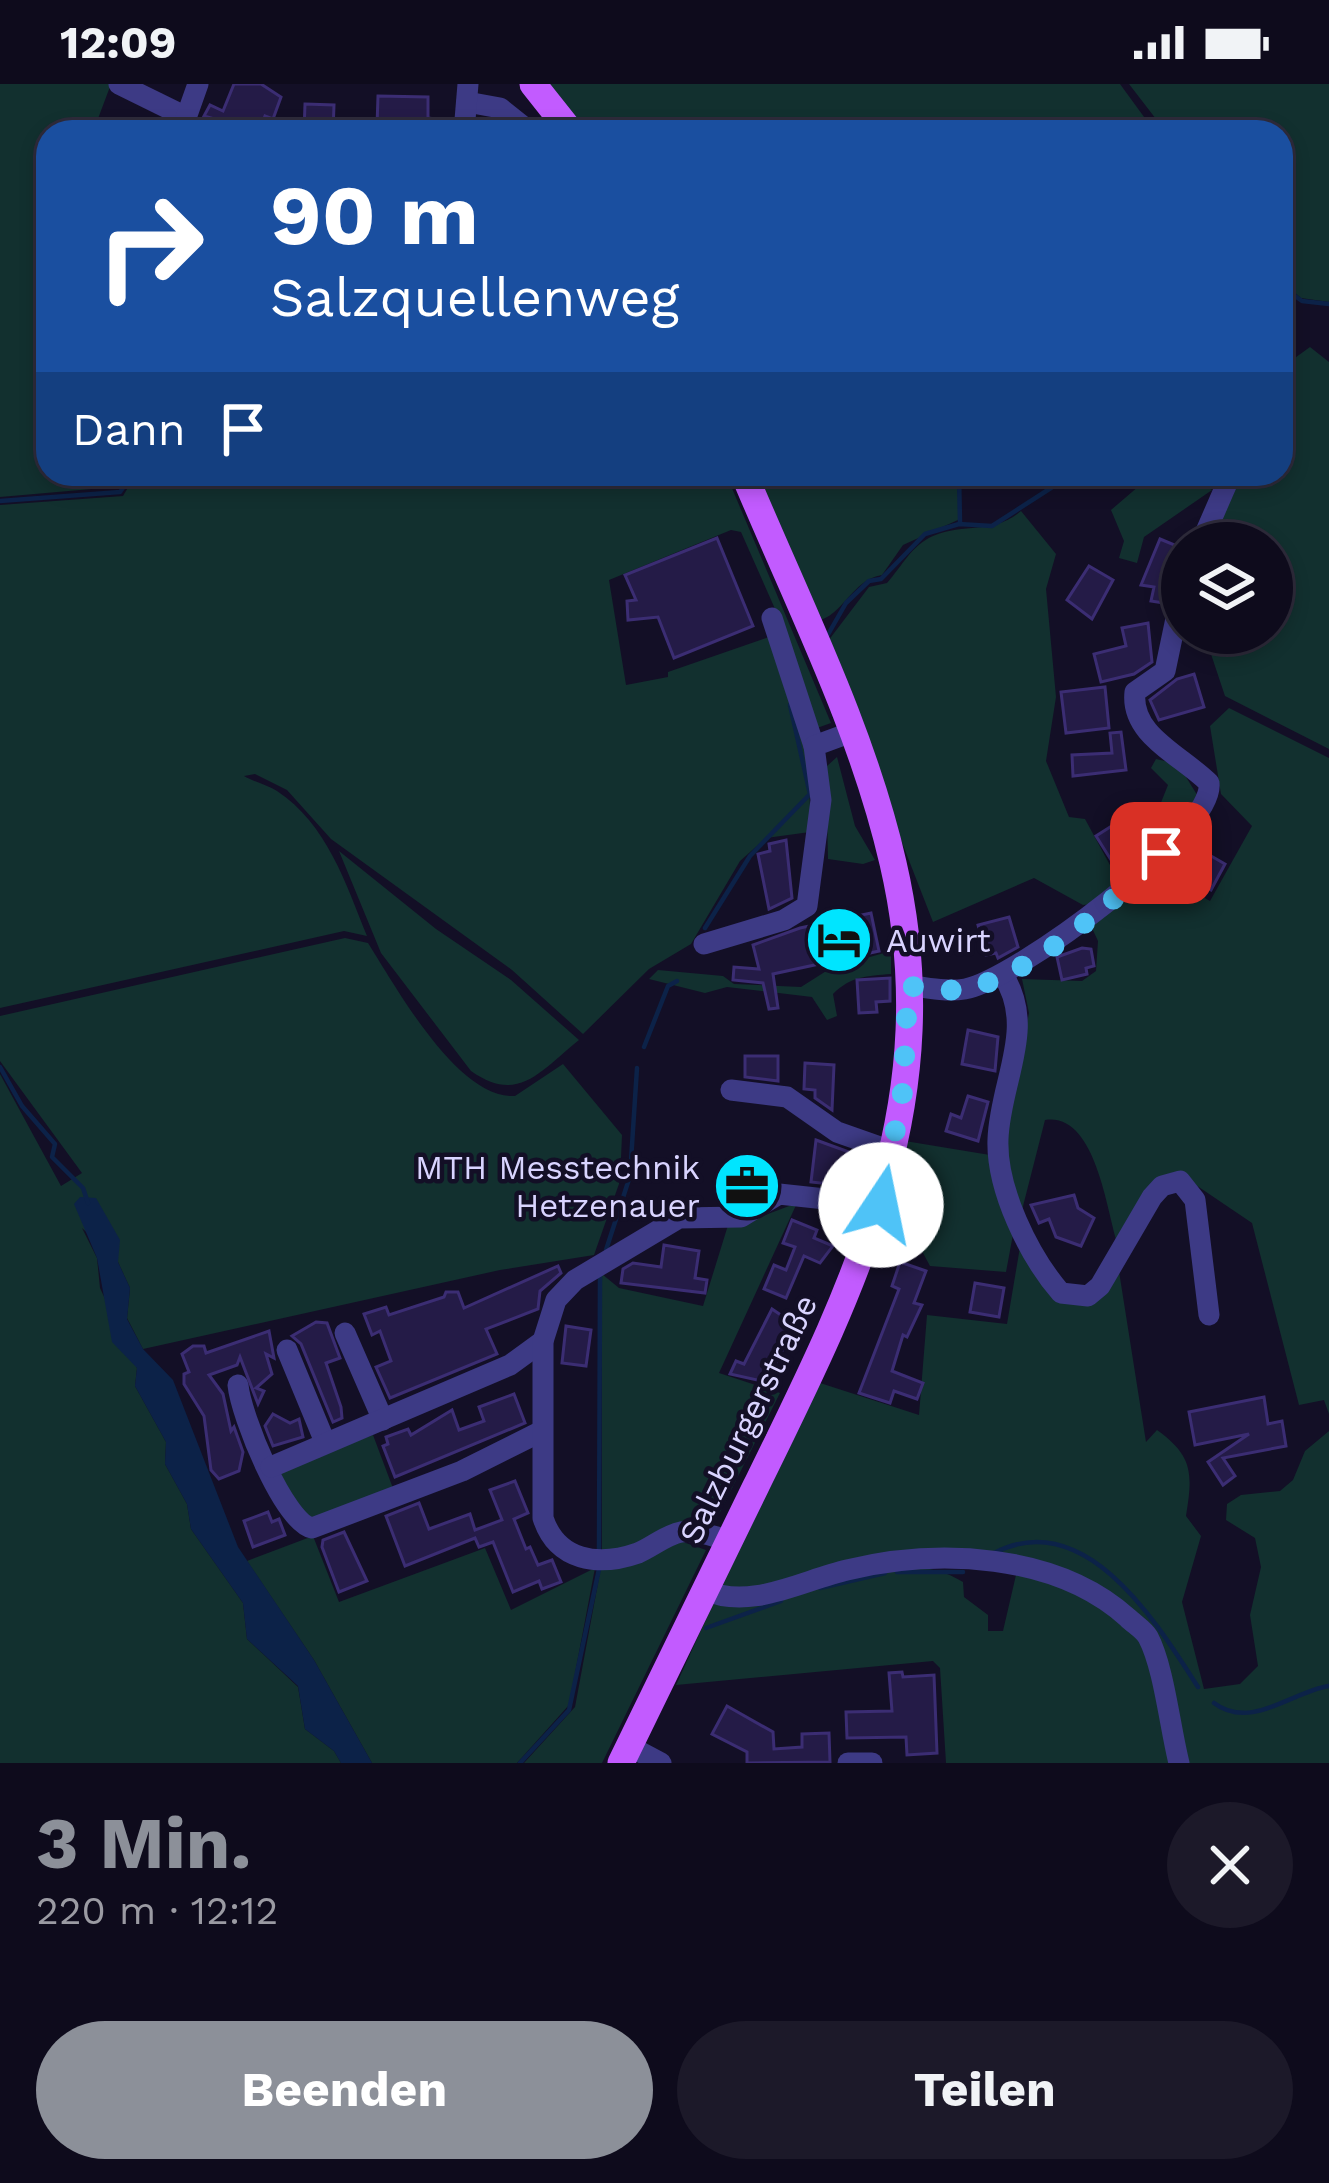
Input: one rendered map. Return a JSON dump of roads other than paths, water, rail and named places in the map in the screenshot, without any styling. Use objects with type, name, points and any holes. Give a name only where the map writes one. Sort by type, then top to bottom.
[{"type":"main road","points":[[533,84],[562,120]]},
{"type":"main road","name":"Salzburgerstraße","points":[[639,1756],[712,1593],[729,1541],[838,1318],[881,1205],[903,1090],[908,986],[893,864],[852,732],[749,486]]},
{"type":"street","points":[[119,84],[177,120]]},
{"type":"street","points":[[184,120],[198,84]]},
{"type":"street","points":[[468,93],[515,120]]},
{"type":"street","points":[[1210,522],[1226,486]]},
{"type":"street","points":[[704,944],[784,920],[807,906],[820,800],[814,746],[772,618]]},
{"type":"street","points":[[908,986],[966,989],[1003,975],[1077,928],[1137,878],[1207,802],[1209,783],[1143,729],[1132,711],[1135,692],[1165,671],[1169,654]]},
{"type":"street","points":[[814,746],[852,732]]},
{"type":"street","points":[[1003,975],[1020,1014],[998,1140],[1005,1185],[1047,1277],[1061,1293],[1088,1296],[1162,1186],[1180,1181],[1195,1200],[1209,1315]]},
{"type":"street","points":[[730,1090],[787,1097],[837,1132],[891,1150]]},
{"type":"street","points":[[729,1541],[679,1532],[641,1552],[598,1559],[571,1556],[549,1537],[543,1518],[544,1341],[556,1300],[574,1280],[680,1218],[741,1217],[779,1194],[881,1205]]},
{"type":"street","points":[[345,1333],[382,1420]]},
{"type":"street","points":[[271,1467],[510,1366],[544,1341]]},
{"type":"street","points":[[286,1350],[326,1442]]},
{"type":"street","points":[[238,1385],[240,1408],[291,1518],[312,1528],[462,1472],[542,1431]]},
{"type":"street","points":[[712,1593],[758,1595],[850,1569],[927,1558],[1026,1566],[1069,1581],[1107,1599],[1148,1636],[1178,1763]]},
{"type":"street","points":[[848,1763],[872,1763]]},
{"type":"water","points":[[80,1197],[96,1198],[120,1240],[118,1262],[130,1288],[127,1319],[143,1349],[173,1380],[238,1547],[314,1660],[372,1763],[341,1763],[334,1751],[305,1729],[298,1686],[247,1639],[243,1603],[191,1529],[187,1504],[165,1464],[166,1442],[135,1386],[137,1368],[112,1342],[97,1258],[74,1204]]},
{"type":"waterway","points":[[1293,295],[1302,301],[1329,304]]},
{"type":"waterway","points":[[0,501],[120,492],[124,486]]},
{"type":"waterway","points":[[959,486],[960,522]]},
{"type":"waterway","points":[[826,638],[846,603],[869,581],[881,579],[925,534],[959,524],[992,526],[1054,486]]},
{"type":"waterway","points":[[705,928],[750,856],[810,794],[790,705]]},
{"type":"waterway","points":[[644,1047],[668,986],[677,981]]},
{"type":"waterway","points":[[0,1067],[22,1106],[55,1144],[52,1157],[83,1188],[88,1203]]},
{"type":"waterway","points":[[606,1250],[630,1176],[637,1068]]},
{"type":"waterway","points":[[599,1551],[600,1275]]},
{"type":"waterway","points":[[994,1553],[1028,1542],[1059,1545],[1088,1558],[1140,1605],[1198,1687]]},
{"type":"waterway","points":[[520,1763],[569,1710],[599,1569]]},
{"type":"waterway","points":[[897,1572],[963,1572]]},
{"type":"waterway","points":[[820,1588],[885,1573]]},
{"type":"waterway","points":[[706,1628],[781,1601]]},
{"type":"waterway","points":[[1214,1703],[1228,1711],[1257,1711],[1329,1686]]},
{"type":"place","name":"Auwirt","points":[[839,940]]},
{"type":"place","name":"MTH Messtechnik Hetzenauer","points":[[747,1186]]}]
